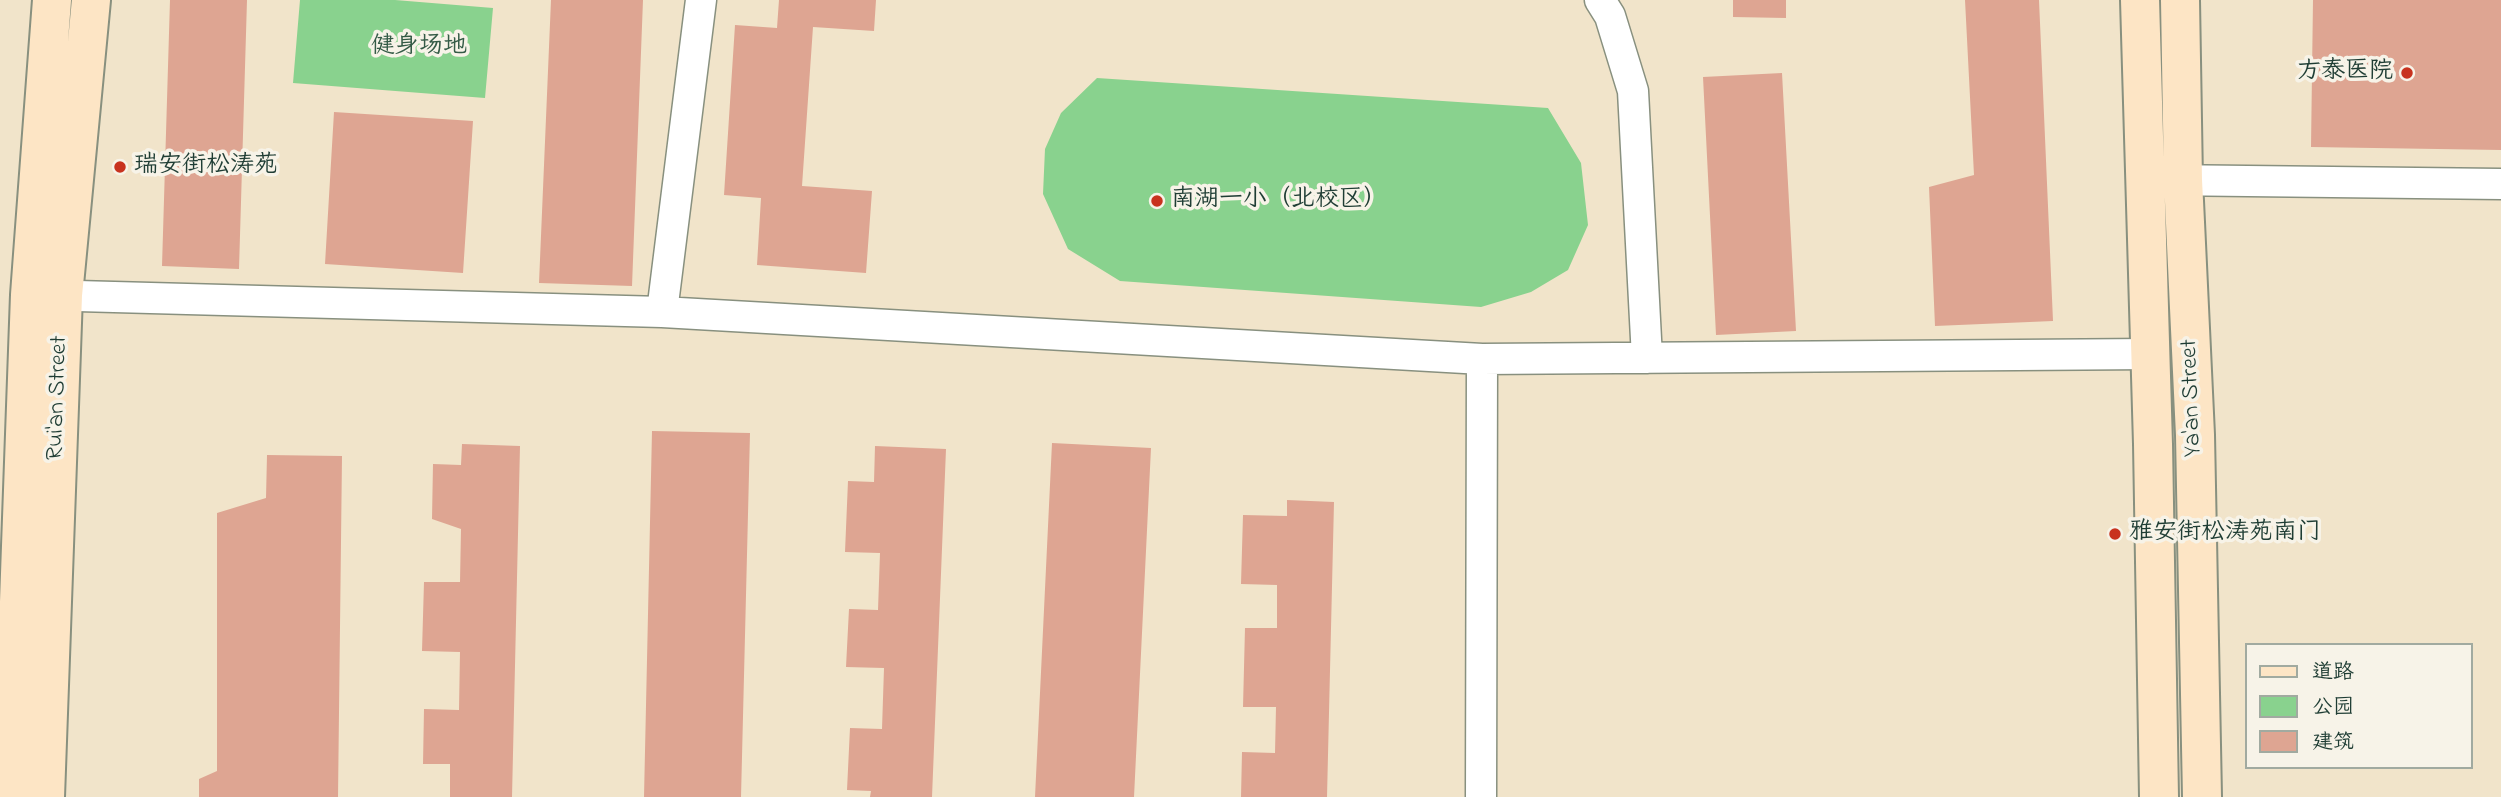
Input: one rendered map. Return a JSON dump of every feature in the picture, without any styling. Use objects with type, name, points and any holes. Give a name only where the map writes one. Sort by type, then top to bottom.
[{"type":"main road","name":"Rui'an Street","points":[[45,797],[47,295],[52,0]]},
{"type":"main road","name":"Rui'an Street","points":[[12,797],[47,295],[92,0]]},
{"type":"main road","name":"Ya'an Street","points":[[2140,0],[2160,797]]},
{"type":"main road","name":"Ya'an Street","points":[[2180,0],[2183,180],[2195,435],[2202,797]]},
{"type":"street","points":[[662,312],[701,0]]},
{"type":"street","points":[[1600,0],[1610,16],[1633,91],[1647,358]]},
{"type":"street","points":[[2146,180],[2501,184]]},
{"type":"street","points":[[47,295],[662,312],[1482,359],[2150,354]]},
{"type":"street","points":[[1481,797],[1482,359]]},
{"type":"green space","name":"健身场地","points":[[300,0],[395,0],[493,8],[485,98],[293,83]]},
{"type":"green space","points":[[1097,78],[1548,108],[1581,163],[1588,225],[1568,270],[1531,292],[1481,307],[1120,281],[1068,249],[1043,194],[1045,149],[1061,113]]},
{"type":"building","points":[[170,0],[247,0],[239,269],[162,266]]},
{"type":"building","points":[[551,0],[643,0],[632,286],[539,283]]},
{"type":"building","points":[[779,0],[876,0],[874,31],[813,27],[802,186],[872,191],[866,273],[757,265],[761,198],[724,195],[735,25],[777,28]]},
{"type":"building","points":[[1733,0],[1786,0],[1786,18],[1733,17]]},
{"type":"building","points":[[1965,0],[2039,0],[2053,321],[1935,326],[1929,187],[1974,175]]},
{"type":"building","name":"方泰医院","points":[[2313,0],[2501,0],[2501,150],[2311,147]]},
{"type":"building","points":[[1782,73],[1796,331],[1716,335],[1703,77]]},
{"type":"building","points":[[334,112],[473,121],[463,273],[325,264]]},
{"type":"building","points":[[652,431],[750,433],[741,797],[644,797]]},
{"type":"building","points":[[1052,443],[1151,448],[1134,797],[1035,797]]},
{"type":"building","points":[[462,444],[520,446],[512,797],[450,797],[450,764],[423,764],[424,709],[459,710],[460,652],[422,651],[424,582],[460,582],[461,529],[432,519],[433,464],[461,465]]},
{"type":"building","points":[[875,446],[946,449],[932,797],[870,797],[871,791],[847,790],[850,728],[882,729],[884,668],[846,667],[849,609],[878,610],[880,553],[845,552],[848,481],[874,482]]},
{"type":"building","points":[[267,455],[342,456],[338,797],[199,797],[199,779],[217,771],[217,513],[266,498]]},
{"type":"building","points":[[1287,500],[1334,502],[1327,797],[1241,797],[1242,752],[1275,753],[1276,707],[1243,707],[1245,628],[1277,628],[1277,585],[1241,584],[1243,515],[1287,516]]},
{"type":"place","name":"方泰医院","points":[[2407,73]]},
{"type":"place","name":"瑞安街松涛苑","points":[[120,167]]},
{"type":"place","name":"南湖一小（北校区）","points":[[1157,201]]},
{"type":"place","name":"雅安街松涛苑南门","points":[[2115,534]]}]
